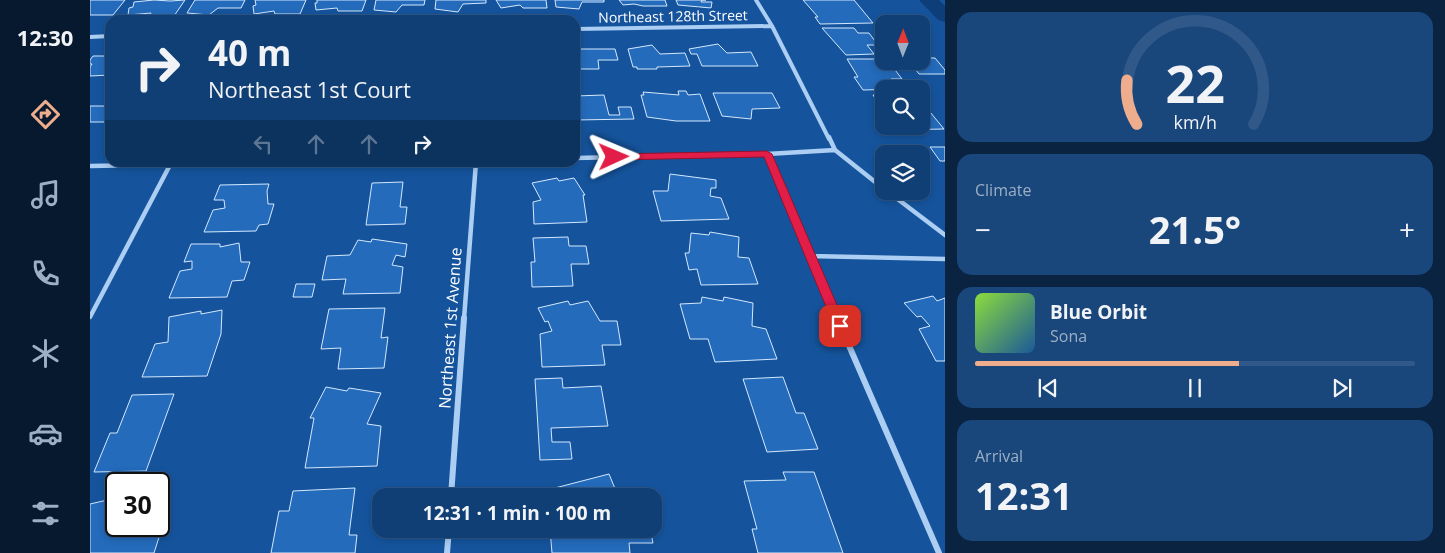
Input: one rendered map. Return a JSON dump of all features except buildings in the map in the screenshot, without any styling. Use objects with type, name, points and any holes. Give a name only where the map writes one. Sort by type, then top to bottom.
[{"type":"street","points":[[756,0],[772,26],[835,150],[875,182]]},
{"type":"street","name":"Northeast 128th Street","points":[[580,29],[772,26]]},
{"type":"street","points":[[90,37],[105,36]]},
{"type":"street","points":[[580,158],[767,154],[835,150]]},
{"type":"street","points":[[767,154],[939,553]]},
{"type":"street","points":[[90,166],[105,166]]},
{"type":"street","points":[[90,317],[169,167]]},
{"type":"street","name":"Northeast 1st Avenue","points":[[452,488],[476,167]]},
{"type":"street","points":[[899,200],[945,235]]},
{"type":"street","points":[[810,256],[945,258]]},
{"type":"street","points":[[447,553],[448,538]]},
{"type":"waterway","points":[[928,0],[945,16]]},
{"type":"route","points":[[614,157],[767,154],[840,326]]}]
